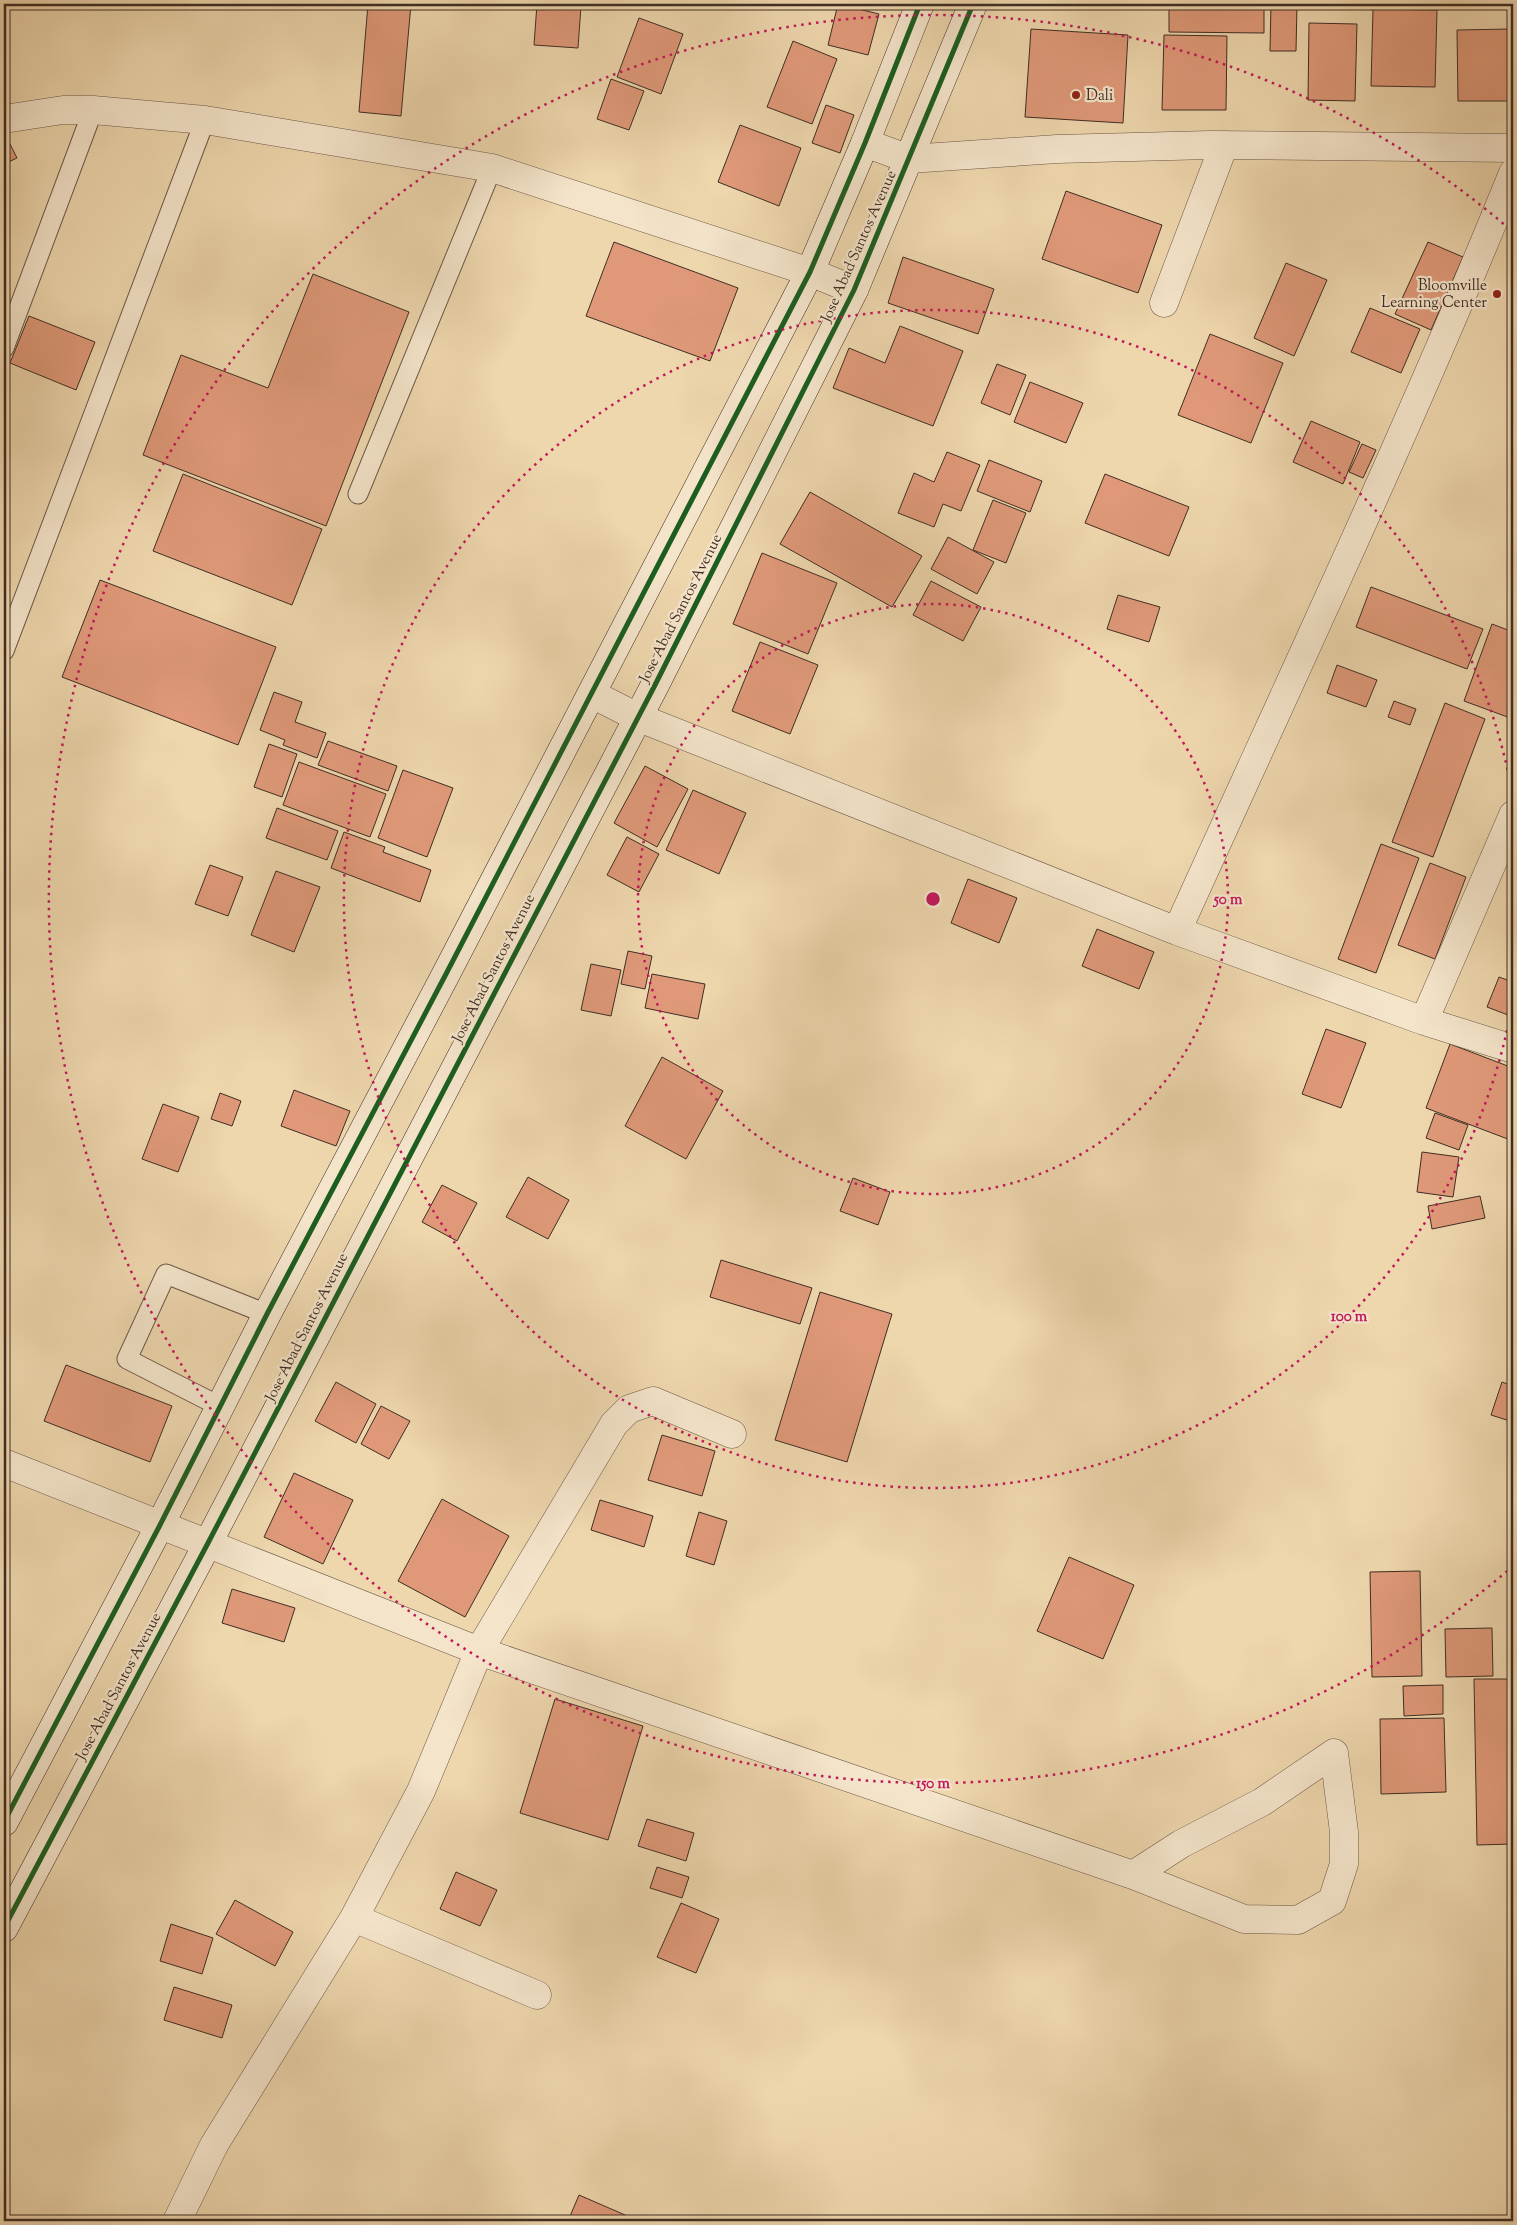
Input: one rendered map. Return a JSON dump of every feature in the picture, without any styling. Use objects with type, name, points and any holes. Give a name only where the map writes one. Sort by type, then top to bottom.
[{"type":"street","points":[[4,1822],[810,272],[865,143],[920,4]]},
{"type":"street","name":"Jose Abad Santos Avenue","points":[[4,1928],[208,1543],[637,717],[854,290],[973,4]]},
{"type":"street","points":[[4,119],[63,110],[93,110],[205,120],[492,168],[810,272],[854,290]]},
{"type":"street","points":[[865,143],[909,159],[1056,149],[1224,145],[1513,148]]},
{"type":"street","points":[[1164,303],[1224,145]]},
{"type":"street","points":[[1177,930],[1479,258],[1513,173]]},
{"type":"street","points":[[592,694],[637,717],[1177,930],[1424,1021],[1513,1049]]},
{"type":"street","points":[[1424,1021],[1513,815]]},
{"type":"street","points":[[177,2221],[214,2145],[354,1918],[421,1791],[479,1651],[614,1424],[629,1409],[652,1401],[732,1434]]},
{"type":"street","points":[[4,1463],[479,1651],[1133,1875],[1244,1920],[1298,1920],[1332,1901],[1344,1864],[1344,1832],[1334,1753],[1262,1802],[1181,1844],[1133,1875]]},
{"type":"street","points":[[354,1918],[537,1995]]},
{"type":"lane","points":[[4,348],[93,110]]},
{"type":"lane","points":[[4,651],[205,120]]},
{"type":"lane","points":[[358,494],[492,168]]},
{"type":"lane","points":[[221,1407],[127,1359],[166,1274],[267,1314]]},
{"type":"building","points":[[368,4],[411,4],[401,116],[359,112]]},
{"type":"building","points":[[537,4],[581,6],[578,48],[534,45]]},
{"type":"building","points":[[838,4],[879,14],[868,55],[828,45]]},
{"type":"building","points":[[1169,4],[1264,4],[1264,33],[1169,32]]},
{"type":"building","points":[[1271,4],[1297,4],[1296,51],[1270,51]]},
{"type":"building","points":[[1373,9],[1437,10],[1435,87],[1371,86]]},
{"type":"building","points":[[639,18],[683,34],[661,94],[617,77]]},
{"type":"building","points":[[1309,23],[1357,24],[1355,101],[1308,100]]},
{"type":"building","name":"Dali","points":[[1031,29],[1128,35],[1123,123],[1025,117]]},
{"type":"building","points":[[1511,29],[1511,101],[1458,101],[1457,30]]},
{"type":"building","points":[[1164,35],[1227,36],[1226,110],[1162,110]]},
{"type":"building","points":[[793,41],[837,59],[812,124],[767,107]]},
{"type":"building","points":[[611,79],[644,91],[629,130],[597,119]]},
{"type":"building","points":[[826,105],[854,115],[840,153],[812,143]]},
{"type":"building","points":[[740,125],[801,148],[779,206],[718,182]]},
{"type":"building","points":[[4,134],[17,158],[4,164]]},
{"type":"building","points":[[1066,191],[1162,225],[1138,293],[1042,259]]},
{"type":"building","points":[[614,242],[738,288],[710,361],[586,316]]},
{"type":"building","points":[[1428,242],[1463,257],[1431,330],[1395,314]]},
{"type":"building","points":[[903,257],[994,289],[978,334],[888,303]]},
{"type":"building","points":[[1286,263],[1327,280],[1294,356],[1254,338]]},
{"type":"building","points":[[313,274],[409,312],[326,526],[143,455],[181,355],[268,388]]},
{"type":"building","points":[[1370,308],[1420,329],[1401,373],[1351,352]]},
{"type":"building","points":[[29,316],[95,342],[76,390],[10,363]]},
{"type":"building","points":[[900,326],[963,351],[933,426],[833,388],[849,348],[885,363]]},
{"type":"building","points":[[1210,334],[1283,363],[1251,443],[1178,415]]},
{"type":"building","points":[[997,364],[1026,375],[1010,415],[981,403]]},
{"type":"building","points":[[1030,382],[1083,403],[1066,443],[1014,422]]},
{"type":"building","points":[[1311,421],[1360,442],[1343,484],[1293,462]]},
{"type":"building","points":[[1362,444],[1376,450],[1363,478],[1349,472]]},
{"type":"building","points":[[947,452],[980,465],[961,511],[943,504],[934,527],[898,513],[914,473],[934,482]]},
{"type":"building","points":[[989,460],[1042,481],[1030,512],[977,491]]},
{"type":"building","points":[[183,474],[322,529],[292,605],[153,551]]},
{"type":"building","points":[[1105,474],[1189,507],[1169,556],[1085,523]]},
{"type":"building","points":[[810,492],[922,556],[892,607],[780,544]]},
{"type":"building","points":[[993,500],[1026,513],[1006,563],[973,550]]},
{"type":"building","points":[[948,537],[994,562],[977,594],[931,569]]},
{"type":"building","points":[[762,553],[837,583],[808,654],[733,624]]},
{"type":"building","points":[[100,580],[276,647],[238,745],[62,677]]},
{"type":"building","points":[[931,581],[981,607],[963,641],[913,615]]},
{"type":"building","points":[[1371,587],[1483,629],[1467,669],[1356,627]]},
{"type":"building","points":[[1118,595],[1160,607],[1149,642],[1107,629]]},
{"type":"building","points":[[1492,624],[1513,632],[1513,719],[1464,701]]},
{"type":"building","points":[[760,642],[818,665],[790,734],[732,711]]},
{"type":"building","points":[[1337,665],[1377,680],[1366,707],[1327,693]]},
{"type":"building","points":[[274,692],[302,702],[295,722],[326,733],[317,758],[283,745],[285,740],[260,730]]},
{"type":"building","points":[[1394,701],[1416,709],[1410,725],[1388,717]]},
{"type":"building","points":[[1445,703],[1485,719],[1433,857],[1392,842]]},
{"type":"building","points":[[328,741],[397,766],[388,791],[318,765]]},
{"type":"building","points":[[269,744],[297,754],[282,797],[254,787]]},
{"type":"building","points":[[299,762],[386,794],[370,837],[283,805]]},
{"type":"building","points":[[645,766],[688,789],[657,847],[614,823]]},
{"type":"building","points":[[403,770],[453,788],[427,857],[378,838]]},
{"type":"building","points":[[693,790],[746,813],[719,874],[666,850]]},
{"type":"building","points":[[277,808],[338,831],[327,860],[266,838]]},
{"type":"building","points":[[344,832],[385,847],[383,852],[431,870],[420,902],[331,868]]},
{"type":"building","points":[[627,837],[659,854],[639,892],[607,875]]},
{"type":"building","points":[[1381,844],[1419,858],[1376,973],[1338,959]]},
{"type":"building","points":[[1430,863],[1466,877],[1435,959],[1398,945]]},
{"type":"building","points":[[210,865],[243,877],[228,916],[195,904]]},
{"type":"building","points":[[276,871],[320,887],[294,952],[251,935]]},
{"type":"building","points":[[968,879],[1017,898],[999,943],[951,923]]},
{"type":"building","points":[[1097,929],[1154,952],[1139,989],[1082,966]]},
{"type":"building","points":[[628,951],[652,956],[645,989],[621,984]]},
{"type":"building","points":[[591,964],[621,970],[611,1016],[581,1010]]},
{"type":"building","points":[[652,974],[705,984],[698,1019],[645,1008]]},
{"type":"building","points":[[1499,977],[1513,982],[1513,1002],[1508,1015],[1487,1007]]},
{"type":"building","points":[[1326,1029],[1366,1043],[1341,1108],[1302,1094]]},
{"type":"building","points":[[1450,1044],[1513,1068],[1513,1141],[1426,1108]]},
{"type":"building","points":[[662,1057],[723,1091],[686,1159],[625,1126]]},
{"type":"building","points":[[294,1090],[350,1111],[336,1146],[281,1126]]},
{"type":"building","points":[[220,1093],[241,1101],[232,1126],[211,1119]]},
{"type":"building","points":[[163,1104],[199,1117],[178,1172],[142,1159]]},
{"type":"building","points":[[1435,1113],[1468,1125],[1459,1150],[1426,1138]]},
{"type":"building","points":[[1422,1152],[1459,1157],[1453,1197],[1417,1192]]},
{"type":"building","points":[[528,1177],[569,1200],[548,1239],[506,1217]]},
{"type":"building","points":[[853,1178],[890,1192],[878,1225],[840,1211]]},
{"type":"building","points":[[442,1185],[477,1203],[457,1241],[422,1222]]},
{"type":"building","points":[[1480,1196],[1485,1218],[1432,1229],[1428,1206]]},
{"type":"building","points":[[721,1260],[812,1288],[800,1324],[710,1297]]},
{"type":"building","points":[[820,1292],[892,1314],[847,1462],[775,1440]]},
{"type":"building","points":[[66,1365],[172,1406],[150,1462],[44,1421]]},
{"type":"building","points":[[336,1382],[376,1404],[356,1443],[315,1421]]},
{"type":"building","points":[[1502,1382],[1513,1386],[1513,1422],[1491,1415]]},
{"type":"building","points":[[381,1406],[410,1421],[389,1459],[361,1444]]},
{"type":"building","points":[[662,1435],[715,1451],[702,1496],[648,1480]]},
{"type":"building","points":[[294,1473],[353,1500],[323,1564],[264,1537]]},
{"type":"building","points":[[442,1499],[509,1536],[465,1617],[398,1581]]},
{"type":"building","points":[[600,1500],[653,1516],[644,1547],[591,1530]]},
{"type":"building","points":[[699,1512],[727,1521],[714,1565],[686,1556]]},
{"type":"building","points":[[1069,1557],[1134,1585],[1103,1659],[1037,1631]]},
{"type":"building","points":[[1420,1571],[1422,1676],[1372,1677],[1370,1572]]},
{"type":"building","points":[[232,1589],[295,1608],[284,1642],[222,1623]]},
{"type":"building","points":[[1492,1628],[1493,1676],[1446,1677],[1445,1629]]},
{"type":"building","points":[[1474,1679],[1513,1679],[1513,1844],[1477,1845]]},
{"type":"building","points":[[1443,1685],[1443,1714],[1404,1716],[1403,1686]]},
{"type":"building","points":[[555,1699],[643,1726],[608,1840],[520,1813]]},
{"type":"building","points":[[1444,1718],[1446,1792],[1381,1794],[1380,1719]]},
{"type":"building","points":[[647,1819],[694,1833],[686,1861],[638,1846]]},
{"type":"building","points":[[657,1867],[689,1877],[682,1898],[650,1888]]},
{"type":"building","points":[[456,1872],[497,1890],[480,1926],[440,1909]]},
{"type":"building","points":[[235,1900],[293,1932],[275,1966],[216,1934]]},
{"type":"building","points":[[681,1903],[719,1919],[696,1973],[657,1957]]},
{"type":"building","points":[[171,1924],[213,1938],[202,1974],[160,1961]]},
{"type":"building","points":[[174,1987],[232,2005],[222,2038],[164,2020]]},
{"type":"building","points":[[579,2195],[632,2218],[630,2221],[568,2221]]},
{"type":"cycle path","points":[[4,1822],[810,272],[865,143],[920,4]]},
{"type":"cycle path","points":[[4,1928],[208,1543],[655,685],[854,290],[973,4]]},
{"type":"place","name":"Dali","points":[[1076,95]]},
{"type":"place","name":"Bloomville Learning Center","points":[[1497,294]]}]
